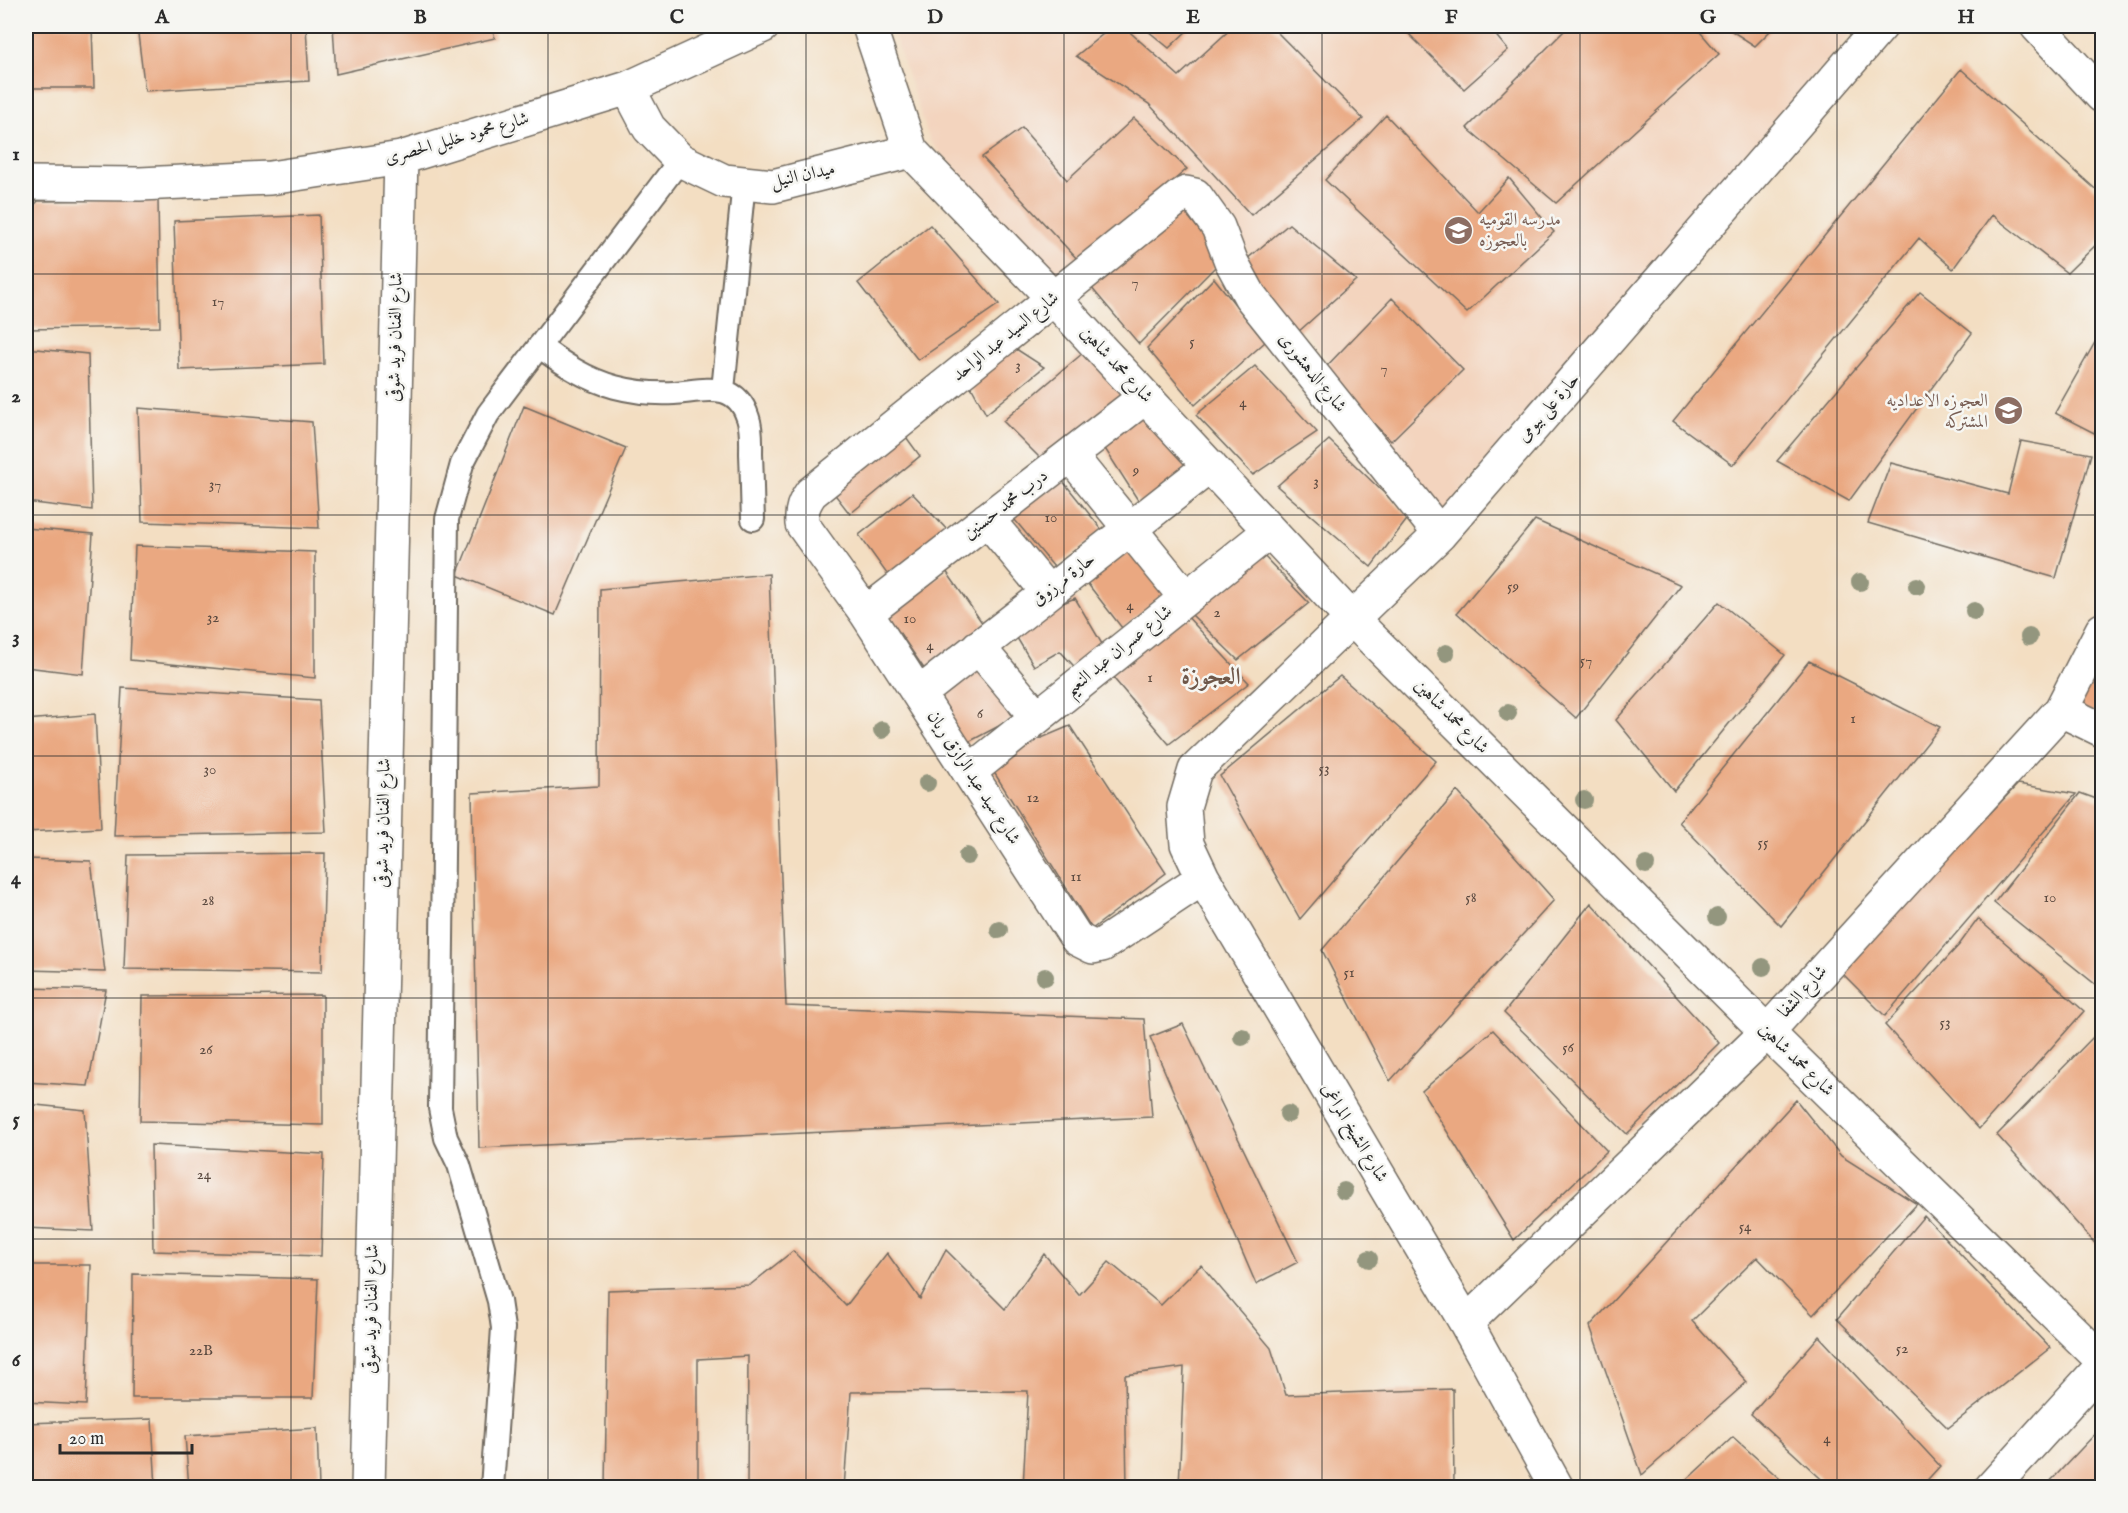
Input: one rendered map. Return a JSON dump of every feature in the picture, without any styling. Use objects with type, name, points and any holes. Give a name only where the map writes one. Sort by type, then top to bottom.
[{"type":"street","name":"شارع محمود خليل الحصرى","points":[[26,183],[140,184],[270,178],[401,158],[628,88],[763,26]]},
{"type":"street","name":"شارع محمد شاهين","points":[[869,26],[911,151],[1054,298],[1352,619],[1767,1032],[2103,1360]]},
{"type":"street","name":"حارة على بيومى","points":[[1195,770],[1440,534],[1881,26]]},
{"type":"street","points":[[2037,26],[2103,96]]},
{"type":"street","name":"ميدان النيل","points":[[628,88],[649,128],[680,160],[724,181],[772,186],[911,151]]},
{"type":"street","name":"شارع الفنان فريد شوقى","points":[[368,1488],[401,158]]},
{"type":"street","name":"شارع السيد عبد الواحد","points":[[811,493],[1178,198],[1186,193],[1195,195],[1201,202]]},
{"type":"street","name":"شارع الدهشورى","points":[[1201,202],[1218,227],[1231,261],[1250,296],[1440,534]]},
{"type":"street","name":"درب محمد حسنين","points":[[866,613],[1145,397]]},
{"type":"street","points":[[1070,455],[1186,598]]},
{"type":"street","name":"حارة مرزوق","points":[[919,694],[1210,466]]},
{"type":"street","name":"شارع سيد عبد الرازق ريان","points":[[811,493],[801,512],[802,524],[866,613],[1077,939],[1084,944],[1102,945],[1203,878]]},
{"type":"street","points":[[987,519],[1047,592]]},
{"type":"street","name":"شارع عسران عبد النعيم","points":[[969,772],[1270,531]]},
{"type":"street","name":"شارع الشفا","points":[[1466,1323],[1767,1032],[2061,710],[2103,630]]},
{"type":"street","points":[[978,647],[1037,717]]},
{"type":"street","points":[[2061,710],[2103,730]]},
{"type":"street","name":"شارع الشيخ المراغى","points":[[1195,770],[1184,807],[1187,844],[1203,878],[1466,1323],[1557,1488]]},
{"type":"street","points":[[1991,1488],[2103,1366]]},
{"type":"lane","points":[[492,1488],[503,1328],[499,1301],[459,1165],[446,1138],[440,1108],[447,519],[462,464],[488,414],[680,160]]},
{"type":"lane","points":[[723,390],[744,183]]},
{"type":"lane","points":[[539,345],[588,378],[615,387],[644,392],[676,393],[708,388],[723,390],[742,405],[751,428],[753,519]]},
{"type":"shaded area","name":"مدرسه القوميه بالعجوزه","points":[[891,26],[1857,26],[1441,515],[1193,175],[1057,284],[930,141]]},
{"type":"building","points":[[26,26],[92,26],[94,88],[26,88]]},
{"type":"building","points":[[137,26],[306,26],[309,81],[145,91]]},
{"type":"building","points":[[333,26],[492,26],[495,38],[336,74]]},
{"type":"building","points":[[1113,26],[1123,26],[1179,76],[1234,26],[1271,26],[1363,119],[1251,215],[1149,104],[1076,56]]},
{"type":"building","points":[[1142,26],[1192,26],[1169,48]]},
{"type":"building","points":[[1401,26],[1488,26],[1508,50],[1464,89]]},
{"type":"building","points":[[1569,26],[1695,26],[1719,54],[1556,203],[1467,128]]},
{"type":"building","points":[[1724,26],[1775,26],[1755,46]]},
{"type":"building","points":[[1961,69],[2102,195],[2102,239],[2067,273],[1992,215],[1953,269],[1919,238],[1733,465],[1673,421]]},
{"type":"building","points":[[1386,115],[1478,212],[1509,178],[1554,232],[1467,313],[1325,180]]},
{"type":"building","points":[[1134,118],[1187,169],[1079,261],[982,157],[1022,128],[1067,180]]},
{"type":"building","points":[[158,199],[160,327],[26,329],[26,214],[38,201]]},
{"type":"building","points":[[1178,204],[1223,259],[1139,344],[1085,280]]},
{"type":"building","points":[[319,215],[324,364],[179,370],[174,221]]},
{"type":"building","points":[[1289,224],[1356,280],[1297,333],[1241,264]]},
{"type":"building","points":[[930,225],[999,304],[918,360],[858,283]]},
{"type":"building","points":[[1214,278],[1265,342],[1195,405],[1147,348]]},
{"type":"building","points":[[1920,292],[1972,333],[1849,501],[1777,461]]},
{"type":"building","points":[[1392,298],[1463,370],[1391,441],[1322,371]]},
{"type":"building","points":[[2102,330],[2102,437],[2055,413]]},
{"type":"building","points":[[1010,345],[1044,367],[986,414],[968,381]]},
{"type":"building","points":[[1090,347],[1124,396],[1042,460],[1003,421]]},
{"type":"building","points":[[26,348],[88,354],[92,510],[26,502]]},
{"type":"building","points":[[1255,366],[1317,432],[1253,475],[1196,415]]},
{"type":"building","points":[[524,406],[626,448],[555,615],[457,575]]},
{"type":"building","points":[[138,408],[312,422],[319,528],[142,522]]},
{"type":"building","points":[[1144,411],[1190,465],[1143,508],[1102,444]]},
{"type":"building","points":[[901,430],[920,456],[850,514],[829,487]]},
{"type":"building","points":[[1329,440],[1409,517],[1371,567],[1277,486]]},
{"type":"building","points":[[2021,441],[2091,454],[2056,578],[1868,523],[1891,463],[2008,494]]},
{"type":"building","points":[[1062,480],[1103,531],[1054,567],[1010,514]]},
{"type":"building","points":[[912,493],[953,536],[892,581],[859,535]]},
{"type":"building","points":[[1535,520],[1681,585],[1576,718],[1457,613]]},
{"type":"building","points":[[26,528],[93,534],[83,674],[26,667]]},
{"type":"building","points":[[1127,538],[1167,592],[1122,628],[1081,575]]},
{"type":"building","points":[[135,546],[315,552],[315,678],[130,660]]},
{"type":"building","points":[[1260,552],[1309,603],[1238,660],[1190,613]]},
{"type":"building","points":[[946,571],[983,624],[927,673],[886,613]]},
{"type":"building","points":[[769,574],[786,1006],[1144,1019],[1152,1117],[479,1148],[472,793],[599,786],[600,589]]},
{"type":"building","points":[[1075,598],[1102,644],[1083,676],[1060,651],[1034,666],[1014,633],[1027,618]]},
{"type":"building","points":[[1719,602],[1785,655],[1674,791],[1616,720]]},
{"type":"building","points":[[1184,613],[1249,683],[1169,744],[1110,674]]},
{"type":"building","points":[[2102,641],[2102,713],[2072,710]]},
{"type":"building","points":[[1809,661],[1940,727],[1781,926],[1679,822]]},
{"type":"building","points":[[976,663],[1014,718],[961,746],[929,699]]},
{"type":"building","points":[[1340,676],[1436,761],[1300,919],[1220,776]]},
{"type":"building","points":[[122,688],[319,700],[326,832],[114,836]]},
{"type":"building","points":[[95,714],[101,828],[26,832],[26,720]]},
{"type":"building","points":[[1070,726],[1166,873],[1092,929],[987,761]]},
{"type":"building","points":[[2018,784],[2076,794],[1885,1016],[1840,971]]},
{"type":"building","points":[[1457,791],[1554,900],[1390,1081],[1322,950]]},
{"type":"building","points":[[2080,793],[2102,801],[2102,984],[2100,988],[1994,903]]},
{"type":"building","points":[[325,853],[322,972],[124,969],[128,855]]},
{"type":"building","points":[[26,859],[91,861],[105,972],[26,970]]},
{"type":"building","points":[[1591,903],[1719,1043],[1627,1134],[1504,1013]]},
{"type":"building","points":[[1978,919],[2084,1011],[1979,1129],[1885,1025],[1959,945]]},
{"type":"building","points":[[26,988],[106,990],[88,1086],[26,1082]]},
{"type":"building","points":[[323,995],[323,1125],[140,1121],[142,996]]},
{"type":"building","points":[[1183,1024],[1298,1262],[1256,1284],[1150,1037]]},
{"type":"building","points":[[1493,1030],[1607,1151],[1514,1240],[1422,1091]]},
{"type":"building","points":[[2100,1030],[2102,1032],[2102,1251],[1997,1135]]},
{"type":"building","points":[[1796,1100],[1841,1156],[1917,1204],[1813,1315],[1757,1257],[1692,1321],[1747,1382],[1642,1475],[1590,1326]]},
{"type":"building","points":[[26,1104],[85,1110],[93,1231],[26,1228]]},
{"type":"building","points":[[151,1145],[324,1154],[321,1256],[153,1251]]},
{"type":"building","points":[[1924,1216],[2050,1348],[1948,1428],[1837,1319]]},
{"type":"building","points":[[946,1250],[1005,1309],[1044,1254],[1079,1295],[1109,1262],[1161,1305],[1201,1265],[1271,1348],[1286,1395],[1453,1389],[1454,1488],[1179,1488],[1184,1367],[1125,1375],[1127,1488],[1023,1488],[1028,1391],[851,1392],[844,1488],[747,1488],[748,1356],[698,1359],[698,1488],[605,1488],[608,1290],[750,1285],[793,1251],[846,1306],[887,1253],[920,1299]]},
{"type":"building","points":[[26,1265],[91,1265],[86,1405],[26,1402]]},
{"type":"building","points":[[133,1274],[318,1279],[313,1398],[132,1398]]},
{"type":"building","points":[[1819,1336],[1940,1466],[1920,1488],[1831,1488],[1751,1414]]},
{"type":"building","points":[[152,1419],[156,1488],[26,1488],[26,1423]]},
{"type":"building","points":[[317,1428],[319,1488],[189,1488],[185,1436]]},
{"type":"building","points":[[2098,1431],[2102,1435],[2102,1488],[2044,1488]]},
{"type":"building","points":[[1733,1437],[1790,1488],[1678,1488]]},
{"type":"place","name":"مدرسه القوميه بالعجوزه","points":[[1458,230]]},
{"type":"place","name":"العجوزه الاعداديه المشتركه","points":[[2009,411]]},
{"type":"district","name":"العجوزة","points":[[1211,677]]}]
